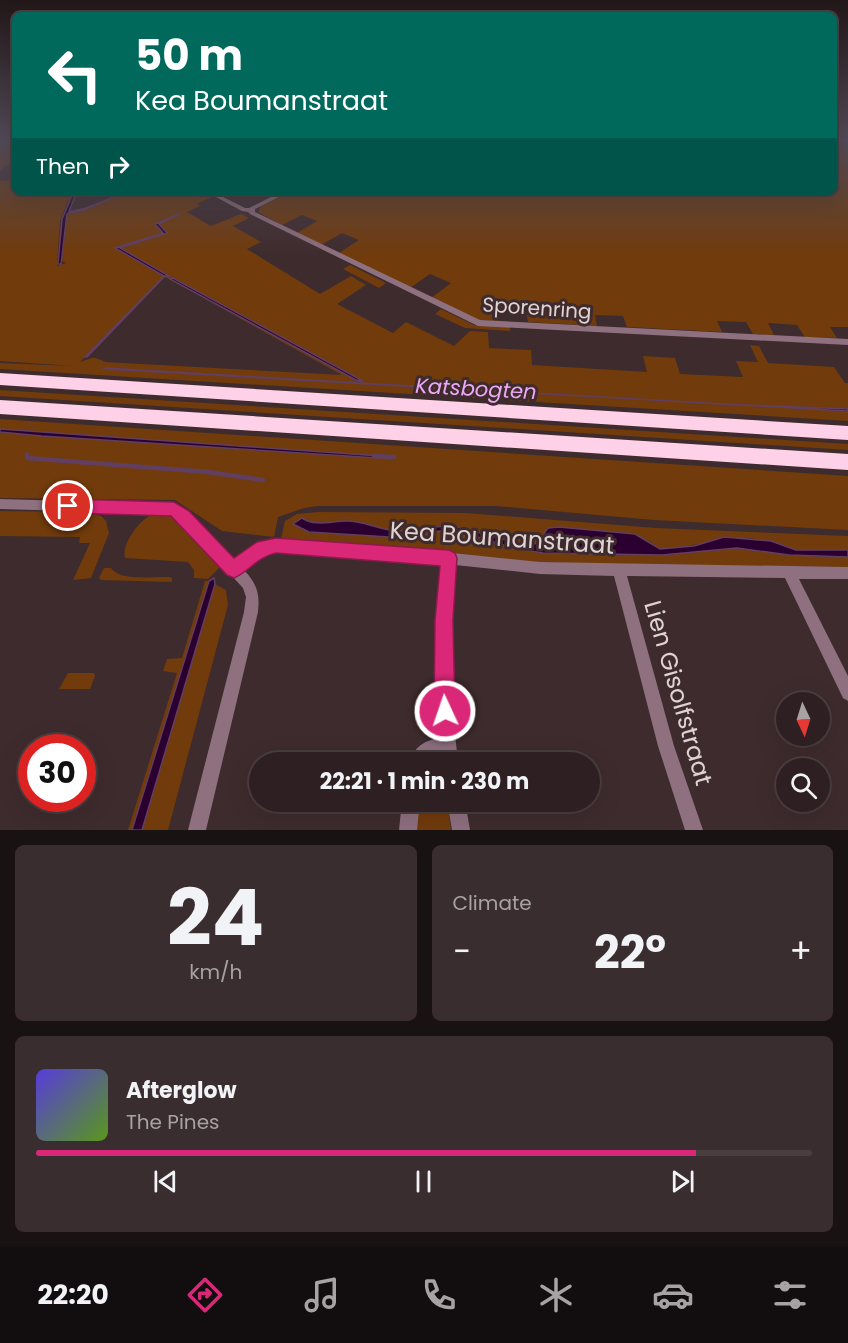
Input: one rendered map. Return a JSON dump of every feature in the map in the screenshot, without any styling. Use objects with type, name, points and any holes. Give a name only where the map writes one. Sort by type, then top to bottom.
[{"type":"highway","points":[[0,379],[848,433]]},
{"type":"highway","points":[[0,407],[848,462]]},
{"type":"street","name":"Sporenring","points":[[215,195],[244,210],[251,210],[268,222],[478,323],[848,342]]},
{"type":"street","points":[[251,210],[280,195]]},
{"type":"street","points":[[0,504],[174,509],[184,516],[248,584],[252,597],[251,612],[197,830]]},
{"type":"street","name":"Kea Boumanstraat","points":[[234,570],[252,553],[276,545],[449,558],[540,568],[848,573]]},
{"type":"street","points":[[449,558],[443,668],[449,752]]},
{"type":"street","name":"Lien Gisolfstraat","points":[[619,569],[666,746],[694,830]]},
{"type":"street","points":[[789,572],[848,693]]},
{"type":"street","points":[[422,752],[427,748],[448,744]]},
{"type":"street","points":[[408,830],[410,812]]},
{"type":"street","points":[[458,812],[461,830]]},
{"type":"shaded area","points":[[837,179],[848,179],[848,327],[830,327],[837,338],[805,337],[797,325],[768,323],[774,335],[753,334],[746,322],[717,321],[722,332],[627,327],[623,316],[595,315],[597,326],[528,322],[526,311],[499,310],[499,321],[479,320],[431,298],[451,283],[430,274],[410,288],[339,253],[359,240],[342,233],[321,245],[297,233],[317,221],[302,215],[282,225],[258,212],[261,206],[284,195],[837,195]]},
{"type":"shaded area","points":[[12,180],[12,195],[71,195],[60,220],[57,266],[66,263],[62,261],[67,215],[122,195],[212,195],[214,196],[197,204],[200,206],[187,212],[211,226],[241,214],[249,218],[233,226],[261,242],[247,249],[320,294],[351,276],[366,285],[337,304],[393,333],[406,322],[454,346],[470,331],[488,332],[489,348],[531,350],[532,365],[647,372],[643,356],[675,358],[680,374],[743,377],[736,361],[758,362],[750,345],[759,346],[768,363],[834,367],[845,383],[848,383],[848,409],[731,404],[848,411],[848,421],[0,369],[0,363],[74,366],[0,361],[0,181]],"holes":[[[180,213],[159,224],[167,232],[120,249],[168,275],[165,277],[170,280],[173,278],[362,380],[356,380],[196,294],[342,375],[105,362],[94,358],[80,362],[164,276],[115,248],[163,233],[155,224]],[[106,368],[632,399],[105,369]]]},
{"type":"shaded area","points":[[72,195],[75,195],[69,212],[120,195],[84,210],[67,214],[61,264],[58,264],[62,219]]},
{"type":"shaded area","points":[[181,213],[159,224],[167,233],[120,248],[169,276],[165,276],[85,357],[164,276],[115,248],[163,233],[155,224]]},
{"type":"shaded area","points":[[350,265],[386,283],[379,288],[343,269]]},
{"type":"shaded area","points":[[173,278],[363,381],[356,380],[170,279]]},
{"type":"shaded area","points":[[441,309],[474,325],[510,327],[510,331],[465,328],[435,314]]},
{"type":"shaded area","points":[[106,368],[640,399],[104,369]]},
{"type":"shaded area","points":[[0,390],[848,444],[848,450],[0,396]]},
{"type":"shaded area","points":[[640,399],[731,404],[721,404]]},
{"type":"shaded area","points":[[731,404],[848,409],[848,411]]},
{"type":"shaded area","points":[[0,419],[848,476],[848,530],[654,520],[496,506],[318,506],[278,517],[274,537],[222,531],[175,500],[0,498],[0,432],[379,456],[0,429]]},
{"type":"shaded area","points":[[0,429],[379,456],[378,458],[42,436],[0,432]]},
{"type":"shaded area","points":[[0,511],[84,512],[101,516],[106,521],[109,533],[91,578],[73,580],[90,543],[79,543],[80,537],[0,536]]},
{"type":"shaded area","points":[[319,512],[466,513],[656,528],[848,536],[848,550],[822,552],[803,551],[747,538],[660,549],[649,541],[559,527],[534,544],[524,545],[437,526],[402,531],[382,530],[349,521],[316,523],[302,518],[293,524],[309,532],[389,537],[440,531],[465,533],[513,548],[543,553],[662,555],[737,548],[789,555],[848,557],[848,567],[616,565],[506,561],[448,552],[281,539],[285,521],[297,514]]},
{"type":"shaded area","points":[[153,514],[173,516],[220,567],[208,579],[194,578],[194,570],[188,562],[125,558],[129,539],[143,521]]},
{"type":"shaded area","points":[[302,518],[318,523],[353,521],[397,531],[452,526],[521,544],[537,543],[548,528],[559,527],[635,534],[660,549],[694,546],[724,537],[771,541],[796,550],[848,550],[848,557],[789,555],[737,548],[662,555],[543,553],[513,548],[465,533],[440,531],[389,537],[309,532],[293,524]]},
{"type":"shaded area","points":[[104,568],[111,568],[130,577],[169,577],[172,578],[172,582],[101,580],[99,578]]},
{"type":"shaded area","points":[[214,578],[215,584],[142,830],[132,830],[209,581]]},
{"type":"shaded area","points":[[205,581],[209,581],[132,830],[128,830],[177,673],[163,671],[167,659],[182,658]]},
{"type":"shaded area","points":[[215,584],[226,590],[228,605],[168,830],[142,830]]},
{"type":"shaded area","points":[[68,673],[94,673],[90,689],[59,689]]},
{"type":"shaded area","points":[[417,812],[449,812],[451,830],[416,830]]},
{"type":"waterway","points":[[27,454],[27,458],[208,472],[263,480]]},
{"type":"waterway","points":[[381,456],[374,456],[394,457]]},
{"type":"route","points":[[68,506],[174,509],[184,516],[234,570],[252,553],[276,545],[449,558],[444,620],[443,696],[445,711]]},
{"type":"water label","name":"Katsbogten","points":[[476,389]]}]
